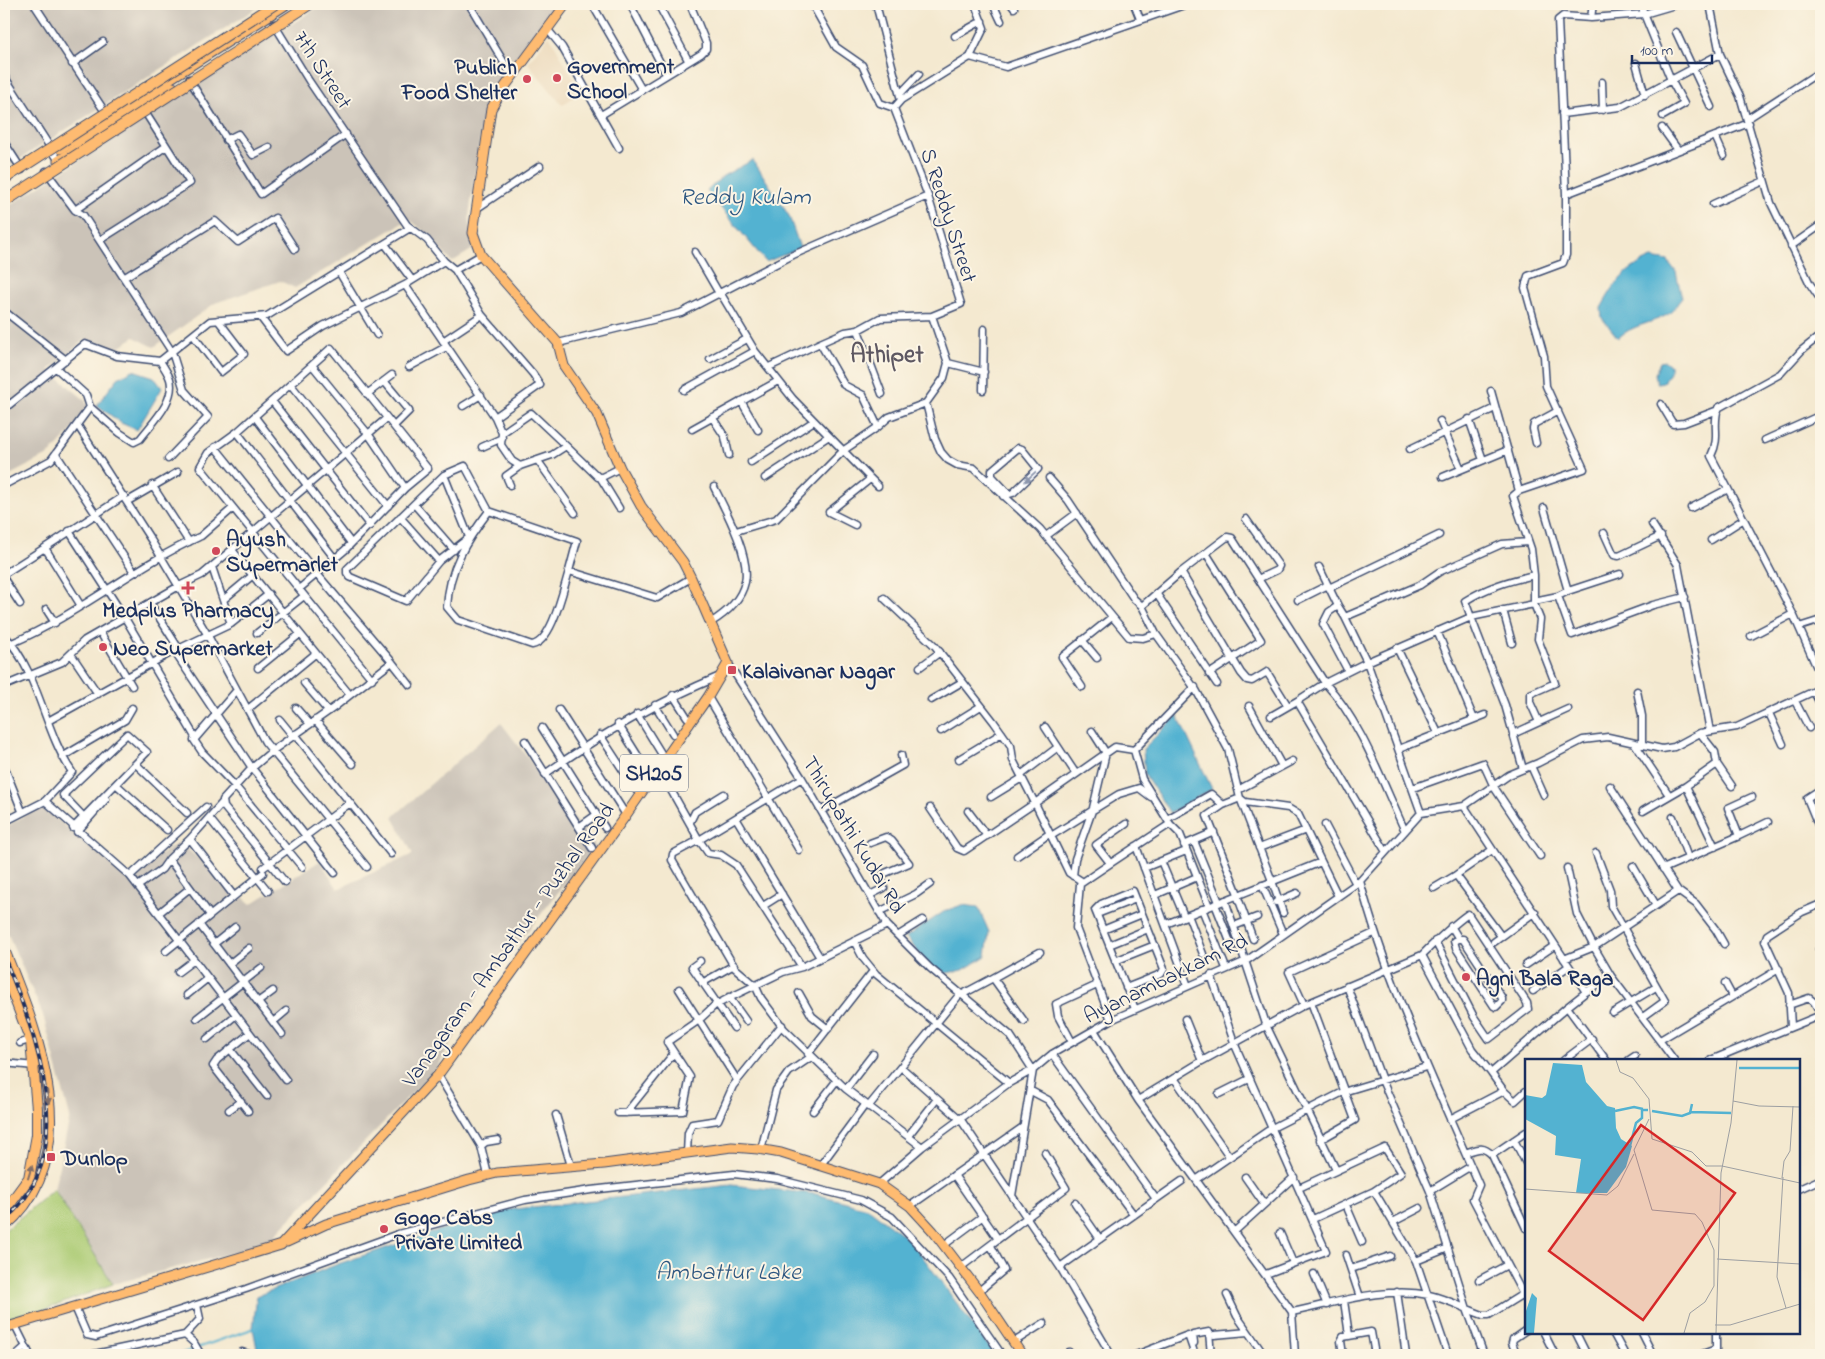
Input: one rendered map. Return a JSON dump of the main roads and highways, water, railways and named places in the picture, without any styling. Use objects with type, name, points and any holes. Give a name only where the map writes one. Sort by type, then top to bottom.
[{"type":"highway","points":[[4,202],[310,4]]},
{"type":"highway","points":[[4,179],[282,6]]},
{"type":"highway","points":[[4,950],[34,1029],[39,1066],[34,1155],[29,1178],[4,1212]]},
{"type":"highway","points":[[4,970],[39,1066],[50,1112],[44,1170],[38,1187],[29,1201],[4,1227]]},
{"type":"main road","points":[[4,184],[282,6],[301,4]]},
{"type":"main road","name":"Vanagaram - Ambathur - Puzhal Road","points":[[281,1245],[438,1076],[626,815],[708,697],[728,663],[683,562],[641,506],[620,468],[597,414],[564,366],[558,343],[481,255],[473,233],[491,109],[512,76],[566,4]]},
{"type":"main road","points":[[4,197],[141,106],[189,78],[274,23],[282,6]]},
{"type":"main road","points":[[4,1328],[281,1245],[326,1224],[488,1175],[732,1147],[761,1150],[879,1184],[910,1206],[961,1267],[1022,1355]]},
{"type":"main road","points":[[312,1212],[316,1219],[326,1224]]},
{"type":"water","name":"Reddy Kulam","points":[[753,160],[789,216],[800,248],[766,262],[707,191],[723,176]]},
{"type":"water","points":[[1652,258],[1668,261],[1676,272],[1682,298],[1667,315],[1635,327],[1618,338],[1602,318],[1601,308],[1611,291],[1627,272]]},
{"type":"water","points":[[1665,361],[1670,365],[1670,373],[1663,382],[1657,383],[1655,374],[1660,362]]},
{"type":"water","points":[[133,370],[154,377],[162,388],[137,430],[121,423],[97,405],[118,378]]},
{"type":"water","points":[[1177,715],[1212,789],[1170,813],[1145,775],[1143,749]]},
{"type":"water","points":[[962,905],[978,907],[989,932],[986,956],[963,970],[941,974],[926,962],[906,937],[945,911]]},
{"type":"water","name":"Ambattur Lake","points":[[731,1185],[816,1194],[867,1208],[911,1241],[995,1355],[258,1354],[253,1328],[257,1296],[338,1264],[497,1211]]},
{"type":"waterway","points":[[177,1355],[255,1328]]},
{"type":"railway","points":[[4,957],[29,1021],[39,1057],[46,1093],[47,1129],[42,1163],[28,1194],[4,1220]]},
{"type":"place","name":"Government School","points":[[557,78]]},
{"type":"place","name":"Publich Food Shelter","points":[[527,79]]},
{"type":"place","name":"Ayush Supermarlet","points":[[216,551]]},
{"type":"place","name":"Medplus Pharmacy","points":[[188,588]]},
{"type":"place","name":"Neo Supermarket","points":[[103,647]]},
{"type":"place","name":"Kalaivanar Nagar","points":[[732,670]]},
{"type":"place","name":"Agni Bala Raga","points":[[1466,977]]},
{"type":"place","name":"Dunlop","points":[[51,1157]]},
{"type":"place","name":"Gogo Cabs Private Limited","points":[[384,1229]]},
{"type":"district","name":"Athipet","points":[[887,353]]}]
